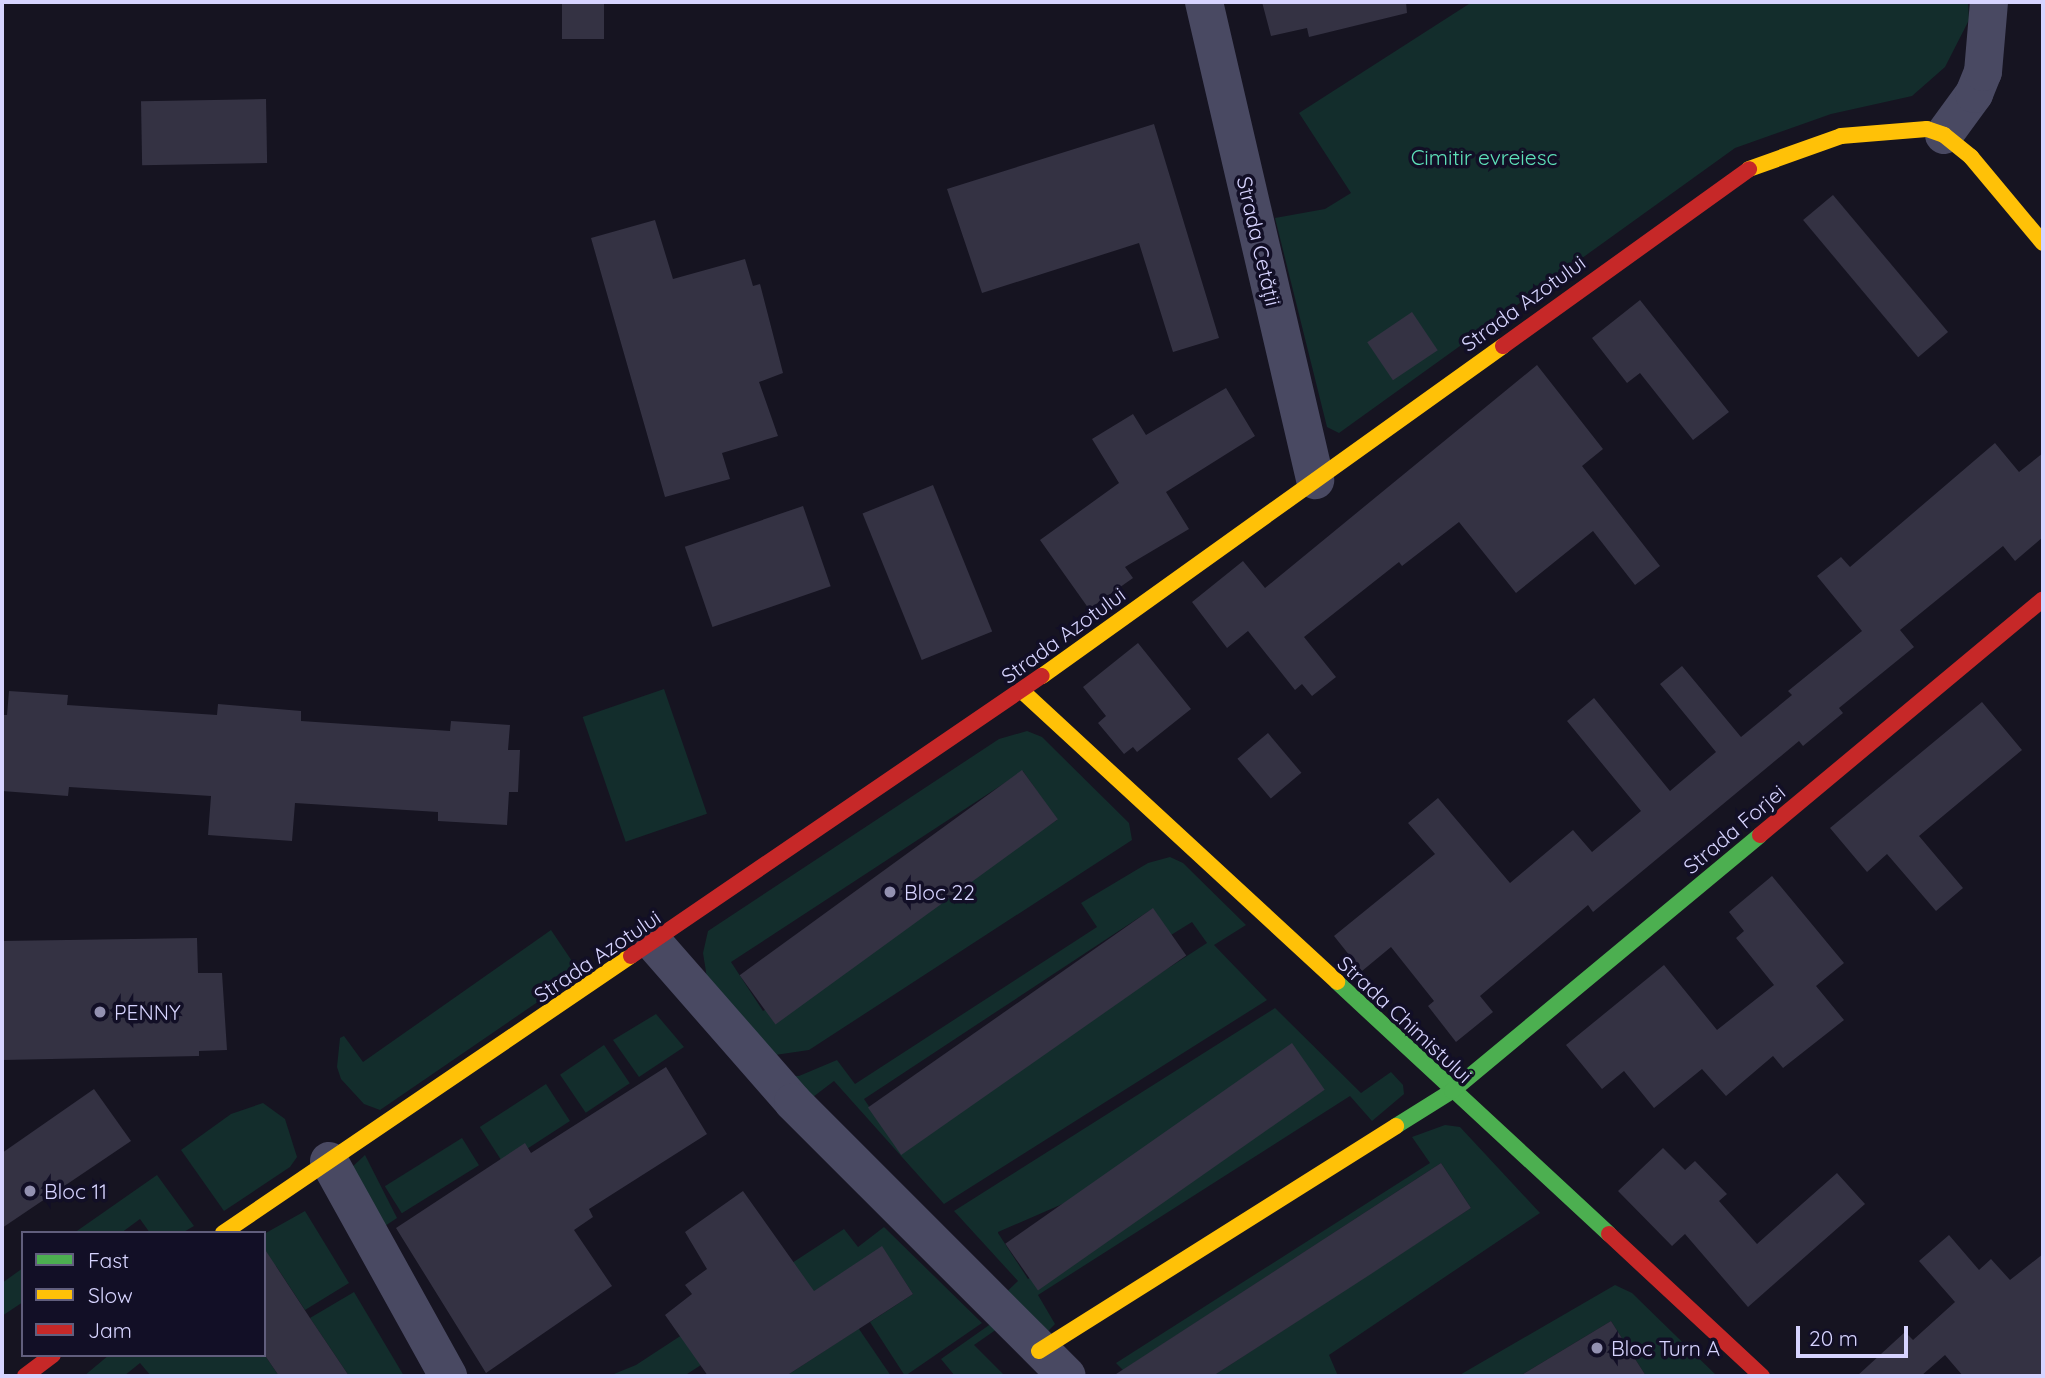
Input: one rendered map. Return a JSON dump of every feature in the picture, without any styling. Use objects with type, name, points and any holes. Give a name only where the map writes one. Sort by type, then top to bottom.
[{"type":"street","name":"Strada Cetății","points":[[1203,2],[1315,480]]},
{"type":"street","points":[[1989,2],[1983,72],[1973,94],[1944,135],[1971,157],[2043,243]]},
{"type":"street","name":"Strada Azotului","points":[[226,1231],[1022,691],[1758,162],[1842,136],[1909,128],[1944,135]]},
{"type":"street","name":"Strada Forjei","points":[[1039,1351],[1452,1091],[2043,599]]},
{"type":"street","name":"Strada Chimistului","points":[[1022,691],[1762,1376]]},
{"type":"street","points":[[654,943],[793,1102],[1039,1351],[1067,1376]]},
{"type":"street","points":[[329,1161],[448,1376]]},
{"type":"street","points":[[24,1376],[50,1357]]},
{"type":"green space","name":"Cimitir evreiesc","points":[[1472,2],[1968,2],[1969,20],[1945,67],[1912,96],[1831,114],[1735,148],[1339,433],[1327,427],[1275,218],[1325,209],[1351,193],[1299,113]]},
{"type":"green space","points":[[664,689],[707,814],[626,842],[583,717]]},
{"type":"green space","points":[[1027,731],[1042,737],[1129,823],[1132,840],[809,1050],[775,1055],[707,978],[703,953],[708,931],[999,739]],"holes":[[[1023,771],[1057,820],[763,1011],[731,962]]]},
{"type":"green space","points":[[1170,857],[1183,863],[1246,925],[1214,945],[1267,1000],[944,1204],[834,1081],[809,1100],[784,1076],[799,1076],[837,1060],[855,1084],[1097,927],[1081,903],[1148,863]],"holes":[[[1152,909],[1171,935],[1192,922],[1207,943],[895,1145],[864,1099]]]},
{"type":"green space","points":[[551,930],[580,973],[380,1110],[364,1104],[341,1079],[337,1067],[340,1038],[344,1036],[363,1062]]},
{"type":"green space","points":[[1275,1008],[1361,1093],[1391,1072],[1403,1085],[1404,1094],[1372,1121],[1350,1096],[1038,1295],[1055,1324],[1045,1334],[998,1300],[1018,1281],[954,1211]],"holes":[[[1324,1090],[1028,1279],[998,1232]]]},
{"type":"green space","points":[[656,1014],[684,1047],[639,1077],[613,1040]]},
{"type":"green space","points":[[604,1045],[630,1083],[586,1113],[560,1075]]},
{"type":"green space","points":[[546,1084],[570,1121],[504,1164],[480,1127]]},
{"type":"green space","points":[[263,1103],[285,1119],[297,1157],[290,1167],[224,1211],[181,1150],[231,1114]]},
{"type":"green space","points":[[1445,1125],[1460,1127],[1540,1213],[1329,1355],[1338,1376],[1213,1376],[1471,1208],[1441,1163],[1123,1370],[1116,1363],[1430,1163],[1412,1137]]},
{"type":"green space","points":[[462,1138],[479,1165],[402,1213],[385,1186]]},
{"type":"green space","points":[[365,1155],[397,1218],[379,1230],[351,1168]]},
{"type":"green space","points":[[157,1175],[194,1226],[185,1231],[149,1231],[140,1219],[124,1231],[77,1231]]},
{"type":"green space","points":[[305,1211],[349,1283],[305,1310],[276,1266],[266,1272],[266,1233]]},
{"type":"green space","points":[[884,1227],[982,1323],[905,1376],[870,1322],[913,1294],[882,1247],[684,1376],[609,1376],[636,1365],[844,1229],[858,1247]]},
{"type":"green space","points":[[21,1269],[21,1303],[2,1316],[2,1283]]},
{"type":"green space","points":[[1615,1285],[1632,1293],[1717,1376],[1646,1376],[1611,1321],[1520,1376],[1458,1376]]},
{"type":"green space","points":[[354,1292],[404,1376],[349,1376],[310,1318]]},
{"type":"green space","points":[[992,1323],[997,1329],[974,1345],[1005,1376],[955,1376],[941,1359]]},
{"type":"green space","points":[[858,1329],[891,1376],[786,1376]]},
{"type":"green space","points":[[107,1357],[266,1357],[279,1376],[151,1376],[140,1363],[124,1376],[84,1376]]},
{"type":"building","points":[[562,2],[604,2],[604,39],[562,39]]},
{"type":"building","points":[[1262,2],[1406,2],[1407,13],[1309,37],[1307,28],[1271,36]]},
{"type":"building","points":[[266,99],[267,163],[142,165],[141,101]]},
{"type":"building","points":[[1154,124],[1219,338],[1173,352],[1139,243],[982,293],[947,189]]},
{"type":"building","points":[[1833,195],[1948,332],[1918,357],[1803,220]]},
{"type":"building","points":[[655,220],[673,279],[745,259],[753,286],[760,284],[783,373],[759,382],[778,436],[722,453],[730,479],[665,497],[591,238]]},
{"type":"building","points":[[1640,300],[1729,412],[1693,440],[1640,373],[1627,383],[1592,338]]},
{"type":"building","points":[[1412,312],[1438,350],[1393,380],[1367,342]]},
{"type":"building","points":[[1537,365],[1603,449],[1582,466],[1660,566],[1635,585],[1593,531],[1516,593],[1459,522],[1402,566],[1399,562],[1304,637],[1336,677],[1312,696],[1302,684],[1295,690],[1248,631],[1227,648],[1192,602],[1243,561],[1265,588]]},
{"type":"building","points":[[1226,388],[1255,436],[1166,492],[1189,529],[1125,567],[1133,578],[1089,609],[1040,540],[1119,483],[1092,439],[1133,414],[1146,435]]},
{"type":"building","points":[[1995,443],[2019,472],[2043,453],[2043,537],[2015,561],[2003,546],[1900,630],[1914,647],[1839,708],[1843,713],[1803,746],[1799,741],[1593,912],[1588,905],[1480,996],[1493,1012],[1456,1042],[1428,1006],[1434,1001],[1391,947],[1362,971],[1334,936],[1435,854],[1408,823],[1438,798],[1510,883],[1573,830],[1592,852],[1641,811],[1567,721],[1594,698],[1670,791],[1716,752],[1660,684],[1682,666],[1741,737],[1792,695],[1788,691],[1862,631],[1817,576],[1841,557],[1850,567]]},
{"type":"building","points":[[933,485],[992,631],[922,660],[863,513]]},
{"type":"building","points":[[803,506],[831,586],[712,627],[685,547]]},
{"type":"building","points":[[1138,643],[1191,709],[1137,752],[1133,747],[1124,754],[1098,723],[1106,716],[1083,687]]},
{"type":"building","points":[[9,691],[68,695],[67,705],[217,715],[218,704],[301,711],[301,721],[450,731],[451,721],[510,725],[508,750],[520,750],[518,792],[509,792],[507,825],[438,821],[438,812],[295,803],[292,841],[208,835],[211,796],[69,787],[68,796],[2,791],[2,715],[7,715]]},
{"type":"building","points":[[1982,702],[2022,750],[1919,836],[1963,888],[1936,911],[1887,854],[1867,872],[1830,828]]},
{"type":"building","points":[[1268,733],[1301,773],[1271,799],[1237,759]]},
{"type":"building","name":"Bloc 22","points":[[1022,770],[1058,819],[776,1024],[740,975]]},
{"type":"building","points":[[1772,876],[1844,963],[1816,986],[1844,1020],[1783,1068],[1773,1056],[1726,1096],[1702,1069],[1654,1108],[1624,1071],[1602,1089],[1566,1045],[1664,965],[1717,1030],[1774,985],[1736,938],[1744,931],[1729,912]]},
{"type":"building","points":[[1153,908],[1186,956],[901,1155],[868,1108]]},
{"type":"building","name":"PENNY","points":[[197,938],[198,973],[222,973],[227,1050],[199,1051],[199,1056],[2,1060],[2,941]]},
{"type":"building","points":[[1292,1043],[1325,1090],[1038,1290],[1005,1244]]},
{"type":"building","points":[[666,1067],[707,1134],[589,1209],[593,1217],[574,1230],[612,1286],[486,1373],[396,1228],[525,1143],[531,1153]]},
{"type":"building","name":"Bloc 11","points":[[94,1089],[131,1141],[2,1228],[2,1153]]},
{"type":"building","points":[[1663,1148],[1685,1170],[1695,1161],[1727,1194],[1719,1201],[1757,1244],[1837,1173],[1865,1204],[1748,1307],[1685,1234],[1672,1246],[1618,1191]]},
{"type":"building","points":[[1441,1163],[1471,1208],[1371,1274],[1213,1376],[1113,1376]]},
{"type":"building","points":[[743,1191],[814,1291],[882,1246],[913,1294],[786,1376],[708,1376],[665,1315],[692,1294],[685,1285],[707,1269],[685,1232]]},
{"type":"building","points":[[1949,1235],[1979,1270],[1991,1259],[2010,1280],[2043,1254],[2043,1376],[1963,1376],[1945,1355],[1921,1376],[1857,1376],[1905,1332],[1913,1340],[1955,1302],[1919,1261]]},
{"type":"building","points":[[266,1251],[349,1376],[279,1376],[266,1357]]},
{"type":"building","name":"Bloc Turn A","points":[[1611,1321],[1646,1376],[1520,1376]]},
{"type":"traffic: fast","points":[[1396,1126],[1452,1091],[1760,835]]},
{"type":"traffic: fast","points":[[1337,982],[1609,1234]]},
{"type":"traffic: slow","points":[[1749,169],[1841,136],[1927,129],[1944,135],[1971,157],[2043,243]]},
{"type":"traffic: slow","points":[[1042,676],[1503,346]]},
{"type":"traffic: slow","points":[[1022,691],[1337,982]]},
{"type":"traffic: slow","points":[[226,1231],[631,956]]},
{"type":"traffic: slow","points":[[1039,1351],[1396,1126]]},
{"type":"traffic: jam","points":[[1503,346],[1749,169]]},
{"type":"traffic: jam","points":[[1760,835],[2043,599]]},
{"type":"traffic: jam","points":[[631,956],[1042,676]]},
{"type":"traffic: jam","points":[[1609,1234],[1762,1376]]},
{"type":"traffic: jam","points":[[25,1376],[50,1357]]},
{"type":"place","name":"Bloc 22","points":[[890,892]]},
{"type":"place","name":"PENNY","points":[[100,1012]]},
{"type":"place","name":"Bloc 11","points":[[30,1191]]},
{"type":"place","name":"Bloc Turn A","points":[[1597,1348]]}]
